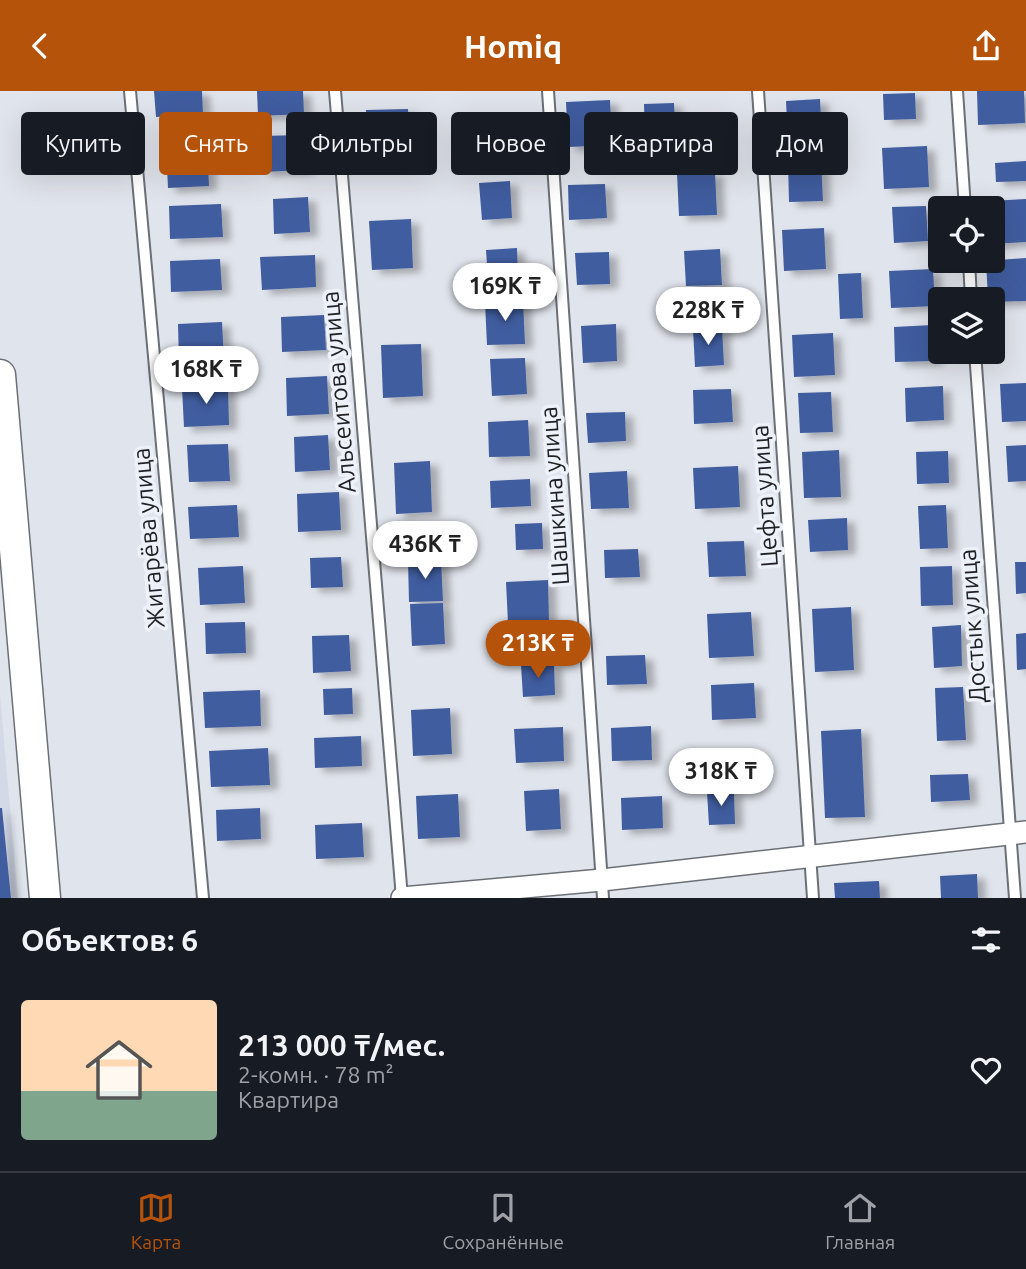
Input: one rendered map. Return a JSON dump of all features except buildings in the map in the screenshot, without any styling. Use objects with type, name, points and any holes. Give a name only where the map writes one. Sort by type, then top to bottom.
[{"type":"street","points":[[0,375],[45,898]]},
{"type":"street","points":[[402,898],[603,889],[810,855],[1017,832]]},
{"type":"lane","name":"Жигарёва улица","points":[[130,91],[203,898]]},
{"type":"lane","name":"Альсеитова улица","points":[[335,91],[402,898]]},
{"type":"lane","name":"Шашкина улица","points":[[548,91],[603,889]]},
{"type":"lane","name":"Цефта улица","points":[[758,91],[813,898]]},
{"type":"lane","points":[[957,91],[964,196]]},
{"type":"lane","name":"Достык улица","points":[[976,364],[1017,832],[1015,898]]},
{"type":"shaded area","points":[[0,695],[18,898],[0,898]]}]
